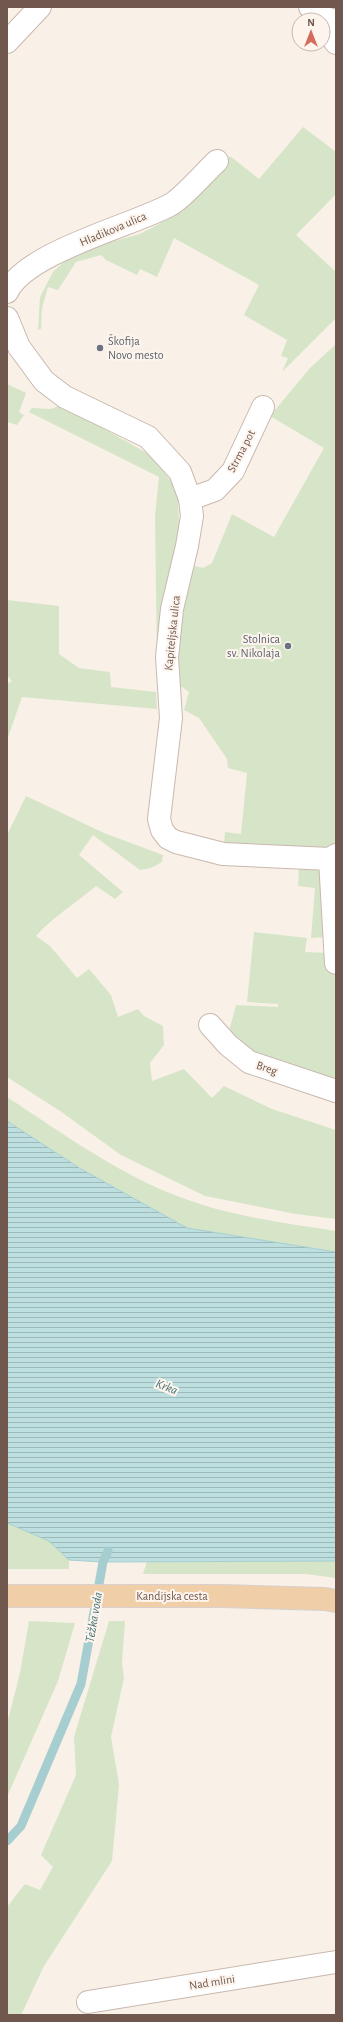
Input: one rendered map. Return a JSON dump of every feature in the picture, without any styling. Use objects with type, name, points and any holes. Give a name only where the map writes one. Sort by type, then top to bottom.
[{"type":"main road","name":"Kandijska cesta","points":[[7,1596],[222,1596],[325,1599],[336,1602]]},
{"type":"street","points":[[7,42],[40,7]]},
{"type":"street","points":[[331,34],[336,43]]},
{"type":"street","name":"Hladikova ulica","points":[[7,292],[15,280],[34,265],[79,243],[172,205],[217,161]]},
{"type":"street","name":"Kapiteljska ulica","points":[[7,318],[20,347],[44,381],[65,397],[148,437],[180,472],[190,499],[192,516],[187,546],[172,609],[168,657],[171,718],[159,819],[162,830],[168,838],[176,842],[223,854],[333,857]]},
{"type":"street","name":"Strma pot","points":[[190,499],[215,490],[233,471],[263,407]]},
{"type":"street","points":[[333,857],[336,963]]},
{"type":"street","name":"Breg","points":[[210,1025],[228,1045],[249,1062],[336,1091]]},
{"type":"street","name":"Nad mlini","points":[[88,2002],[336,1962]]},
{"type":"green space","points":[[303,127],[336,152],[336,194],[296,235],[336,272],[336,318],[282,372],[288,358],[281,356],[287,340],[244,315],[259,285],[174,238],[157,277],[140,269],[137,275],[106,260],[101,255],[76,262],[58,290],[48,287],[42,308],[41,329],[38,330],[40,297],[53,272],[66,260],[94,244],[114,241],[140,234],[183,211],[230,156],[259,179]]},
{"type":"green space","points":[[336,344],[336,844],[325,848],[297,851],[224,845],[225,832],[241,834],[247,773],[228,768],[227,759],[199,718],[184,710],[189,692],[182,687],[176,686],[179,630],[191,565],[203,568],[212,563],[232,514],[274,537],[324,448],[270,416],[310,368]]},
{"type":"green space","points":[[7,384],[26,393],[19,412],[24,415],[17,425],[7,422]]},
{"type":"green space","points":[[61,405],[147,453],[157,462],[174,486],[178,501],[179,527],[157,662],[155,516],[159,477],[29,412],[32,408],[51,409]]},
{"type":"green space","points":[[7,600],[59,606],[59,654],[79,668],[110,672],[111,687],[156,692],[157,709],[22,697],[7,740],[7,684],[12,681],[7,675]]},
{"type":"green space","points":[[26,796],[104,833],[163,855],[162,862],[151,868],[140,870],[93,835],[79,855],[123,892],[115,899],[96,886],[57,916],[36,936],[50,946],[77,978],[89,969],[111,995],[118,1017],[138,1009],[144,1016],[163,1026],[164,1045],[150,1063],[152,1081],[184,1069],[212,1098],[224,1086],[272,1109],[336,1130],[336,1219],[296,1214],[205,1196],[121,1155],[60,1111],[7,1077],[7,835]]},
{"type":"green space","points":[[299,867],[323,869],[328,937],[311,938],[315,888],[298,886]]},
{"type":"green space","points":[[254,932],[307,938],[305,952],[329,953],[336,970],[336,1080],[249,1051],[228,1035],[236,1005],[278,1007],[278,1004],[247,1002]]},
{"type":"green space","points":[[7,1097],[76,1143],[148,1184],[174,1195],[233,1213],[336,1231],[336,1252],[187,1228],[81,1169],[7,1121]]},
{"type":"green space","points":[[7,1523],[49,1541],[69,1560],[69,1569],[7,1569]]},
{"type":"green space","points":[[147,1561],[336,1561],[336,1578],[306,1574],[143,1574]]},
{"type":"green space","points":[[29,1621],[75,1623],[58,1681],[7,1797],[7,1724],[20,1673]]},
{"type":"green space","points":[[109,1621],[125,1621],[122,1663],[124,1678],[111,1737],[119,1784],[112,1861],[44,1966],[21,2015],[7,2015],[7,1907],[25,1884],[40,1890],[53,1867],[41,1855],[76,1775],[74,1737]]},
{"type":"water","name":"Krka","points":[[7,1121],[81,1169],[187,1228],[336,1252],[336,1561],[103,1562],[69,1560],[49,1541],[7,1523]]},
{"type":"waterway","name":"Težka voda","points":[[7,1841],[21,1826],[81,1684],[103,1562],[108,1551]]},
{"type":"place","name":"Škofija Novo mesto","points":[[100,348]]},
{"type":"place","name":"Stolnica sv. Nikolaja","points":[[288,646]]}]
